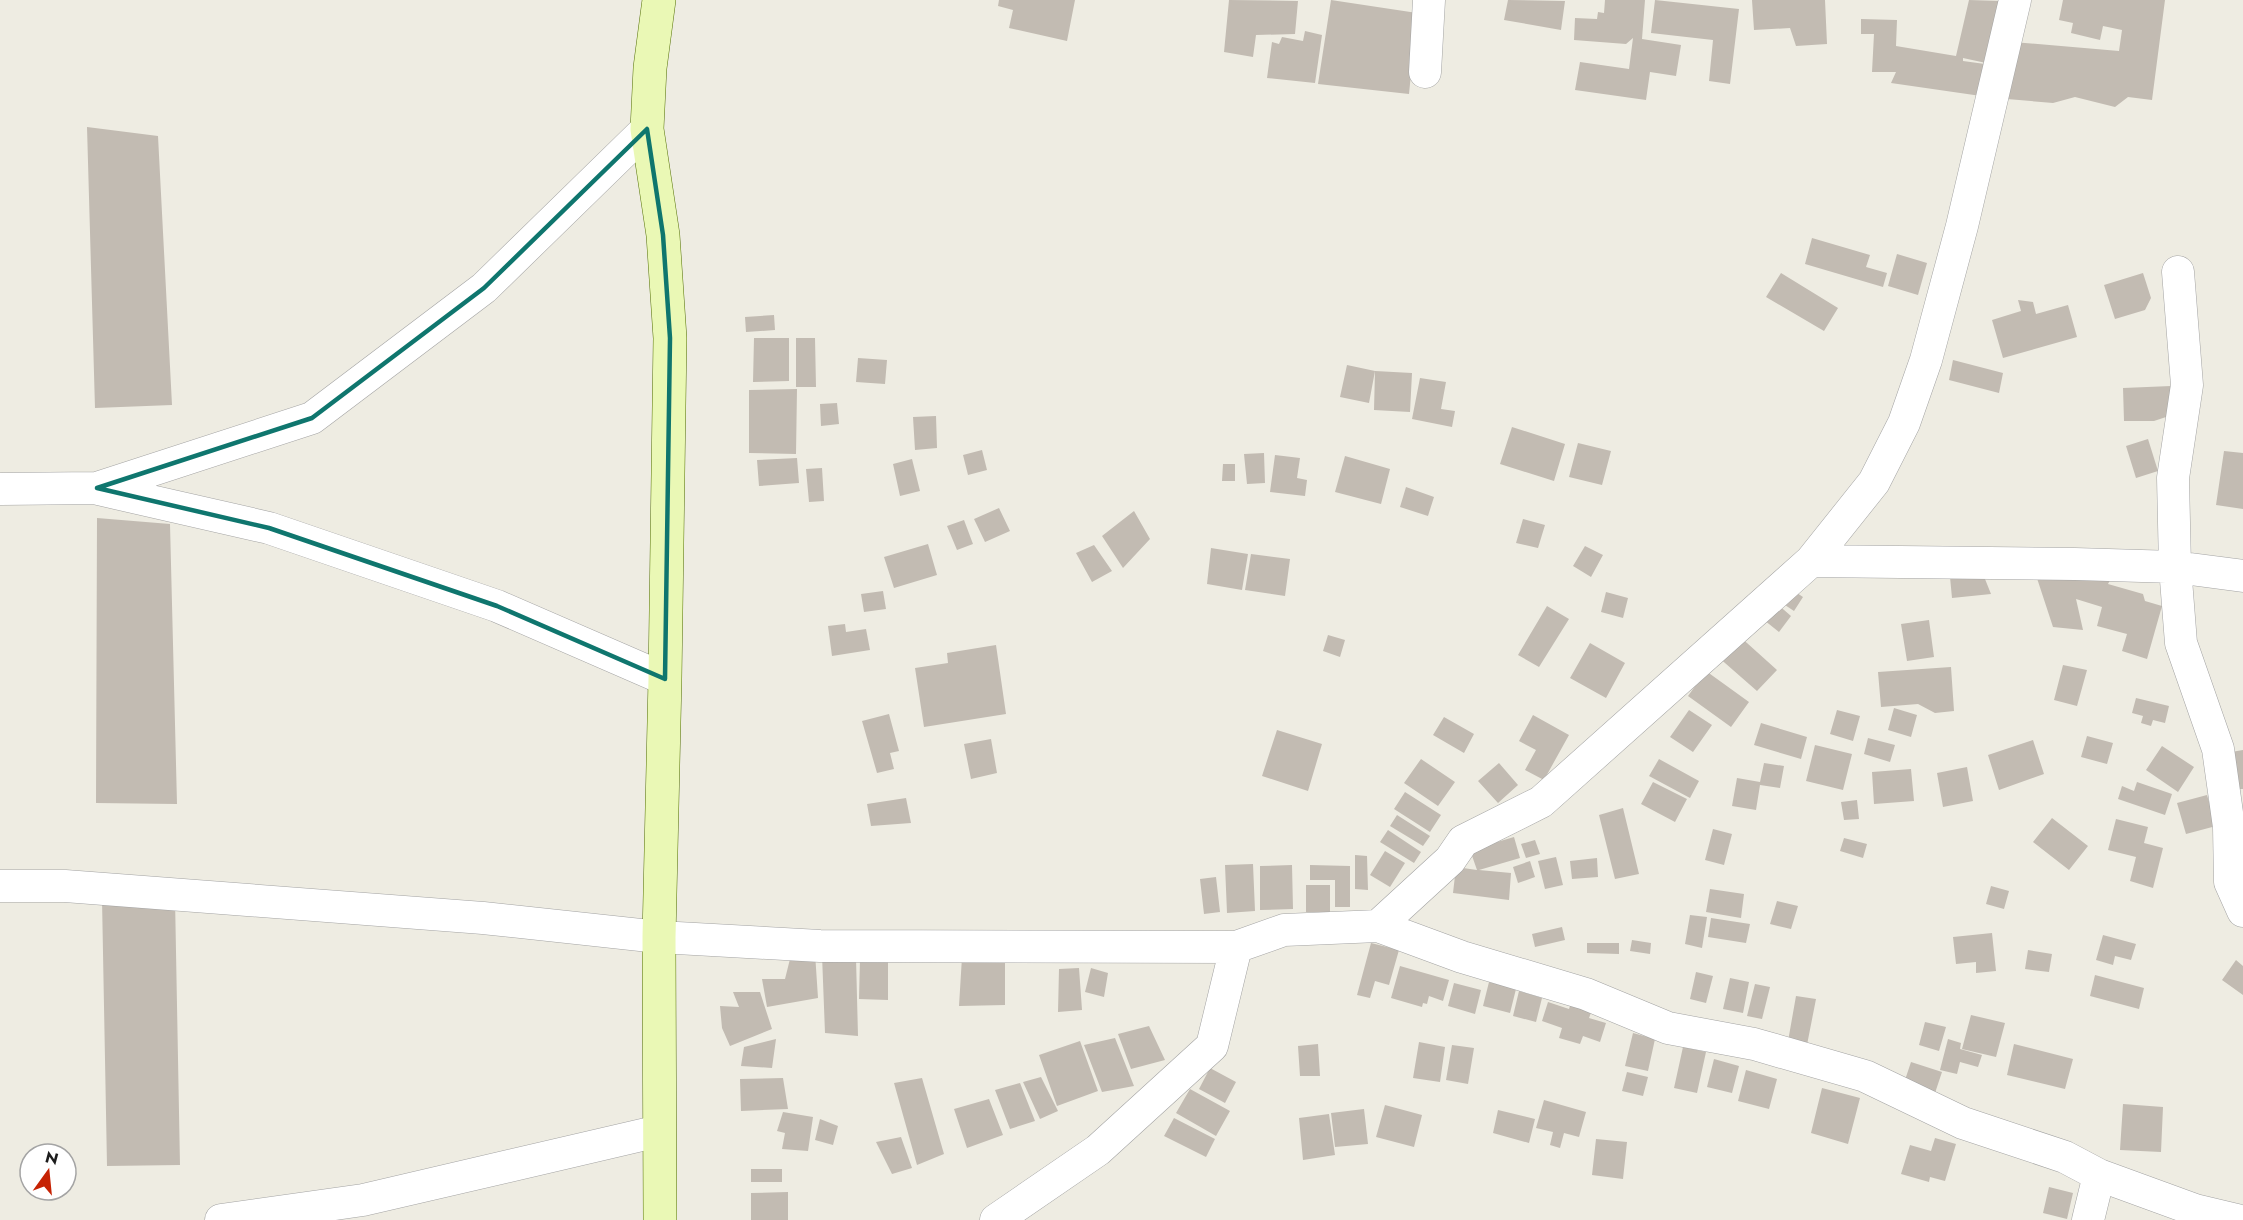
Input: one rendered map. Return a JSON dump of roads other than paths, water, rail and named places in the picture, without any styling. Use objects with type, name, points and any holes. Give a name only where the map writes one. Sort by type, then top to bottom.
[{"type":"main road","points":[[659,0],[650,68],[647,129],[663,235],[670,338],[665,679],[658,937],[660,1220]]},
{"type":"street","points":[[1425,72],[1429,0]]},
{"type":"street","points":[[1378,926],[1450,860],[1462,841],[1542,802],[1811,561],[1874,482],[1904,423],[1926,360],[1962,226],[2015,0]]},
{"type":"street","points":[[97,489],[312,418],[483,288],[647,129]]},
{"type":"street","points":[[2178,272],[2187,385],[2173,478],[2175,567],[2181,643],[2218,749],[2229,827],[2230,882],[2243,911]]},
{"type":"street","points":[[0,489],[97,489],[279,531],[496,606],[665,679]]},
{"type":"street","points":[[1811,561],[2175,567],[2243,576]]},
{"type":"street","points":[[0,886],[65,886],[483,918],[658,937],[820,946],[1236,947],[1284,930],[1378,926],[1462,957],[1586,993],[1668,1028],[1754,1044],[1865,1076],[1964,1123],[2065,1157],[2099,1175],[2194,1210],[2237,1220]]},
{"type":"street","points":[[996,1220],[1098,1150],[1212,1046],[1236,947]]},
{"type":"street","points":[[221,1220],[363,1200],[659,1131]]},
{"type":"street","points":[[2088,1220],[2099,1175]]}]
